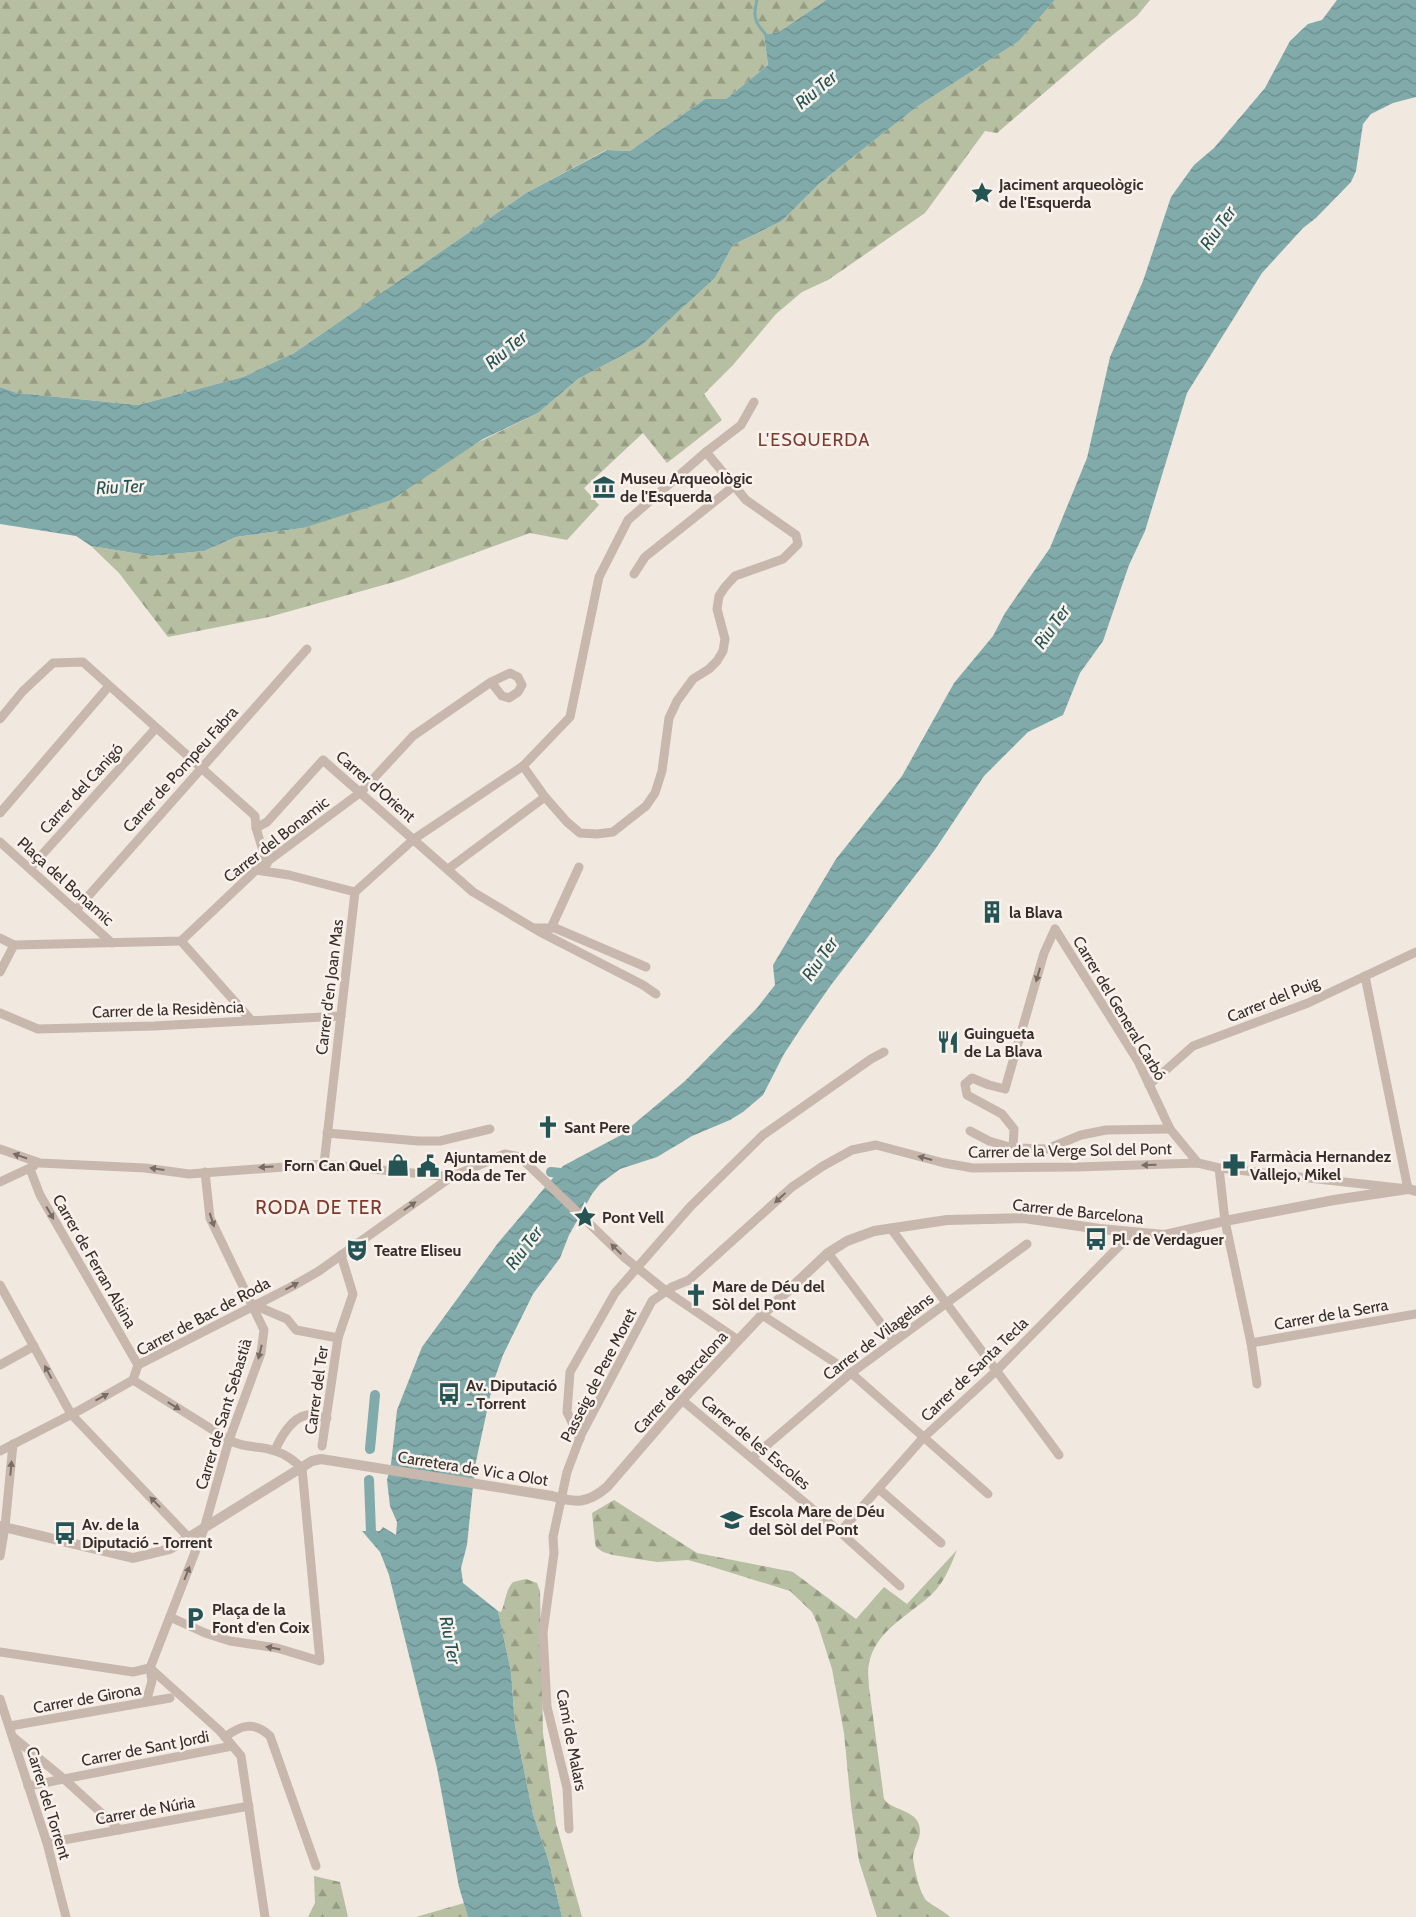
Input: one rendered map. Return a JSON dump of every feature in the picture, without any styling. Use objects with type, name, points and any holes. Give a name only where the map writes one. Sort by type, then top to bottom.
[{"type":"street","points":[[256,870],[289,875],[355,892],[414,839],[524,766],[570,717],[599,577],[628,520],[706,452],[741,425],[754,402]]},
{"type":"street","points":[[524,766],[545,797],[566,822],[580,833],[613,832],[646,806],[655,793],[662,771],[668,718],[677,701],[693,679],[709,669],[723,651],[725,639],[717,609],[719,596],[725,586],[735,576],[782,559],[798,544],[796,535],[746,500],[706,452]]},
{"type":"street","points":[[634,574],[645,557],[734,486]]},
{"type":"street","name":"Carrer de Pompeu Fabra","points":[[76,910],[307,649]]},
{"type":"street","points":[[0,719],[23,691],[53,663],[83,662],[255,816],[256,828],[267,864]]},
{"type":"street","name":"Carrer del Bonamic","points":[[181,941],[256,870],[267,864],[361,792],[413,736],[491,682]]},
{"type":"street","points":[[0,813],[109,686]]},
{"type":"street","name":"Carrer del Canigó","points":[[30,868],[156,728]]},
{"type":"street","name":"Carrer d'Orient","points":[[256,828],[267,822],[324,760],[473,892],[535,928],[643,985],[656,994]]},
{"type":"street","points":[[448,869],[545,797]]},
{"type":"street","name":"Plaça del Bonamic","points":[[0,842],[112,943]]},
{"type":"street","points":[[551,928],[579,867]]},
{"type":"street","name":"Carrer d'en Joan Mas","points":[[324,1164],[355,892]]},
{"type":"street","points":[[535,928],[555,928],[646,967]]},
{"type":"street","name":"Carrer del General Carbó","points":[[1013,1148],[1014,1129],[1002,1114],[966,1095],[965,1084],[972,1078],[1005,1089],[1044,953],[1055,930],[1138,1061],[1170,1129],[1198,1163]]},
{"type":"street","points":[[0,938],[14,945],[181,941],[252,1021]]},
{"type":"street","points":[[0,972],[14,945]]},
{"type":"street","name":"Carrer del Puig","points":[[1149,1085],[1193,1046],[1308,1003],[1416,952]]},
{"type":"street","points":[[1365,976],[1412,1190]]},
{"type":"street","name":"Carrer de la Residència","points":[[0,1013],[38,1029],[154,1026],[340,1016]]},
{"type":"street","points":[[580,1439],[567,1412],[570,1372],[615,1294],[690,1207],[763,1135],[871,1058],[884,1052]]},
{"type":"street","points":[[327,1133],[418,1141],[440,1141],[490,1129]]},
{"type":"street","points":[[970,1131],[989,1142],[1013,1148],[1047,1149],[1082,1135],[1106,1130],[1170,1129]]},
{"type":"street","name":"Carrer de la Verge Sol del Pont","points":[[666,1291],[689,1280],[792,1187],[823,1166],[852,1150],[876,1144],[944,1163],[973,1168],[1198,1163],[1219,1168],[1412,1190]]},
{"type":"street","points":[[0,1149],[40,1163],[145,1168],[189,1174],[324,1164],[451,1177]]},
{"type":"street","name":"Carrer de Bac de Roda","points":[[0,1451],[133,1380],[138,1365],[305,1279],[451,1177],[505,1154],[520,1157],[536,1170],[625,1258],[666,1291]]},
{"type":"street","points":[[0,1182],[40,1163]]},
{"type":"street","points":[[1219,1168],[1225,1221],[1251,1343],[1257,1384]]},
{"type":"street","name":"Carrer de Ferran Alsina","points":[[30,1169],[40,1195],[138,1365]]},
{"type":"street","name":"Carrer de Sant Sebastià","points":[[146,1702],[152,1681],[150,1668],[204,1529],[229,1440],[260,1353],[264,1330],[254,1305],[229,1259],[210,1218],[206,1172]]},
{"type":"street","name":"Carrer de Barcelona","points":[[607,1486],[682,1400],[762,1315],[828,1253],[847,1241],[874,1231],[892,1230],[947,1220],[1024,1218],[1164,1236],[1225,1221],[1334,1200],[1412,1190]]},
{"type":"street","points":[[892,1230],[1059,1455]]},
{"type":"street","name":"Carrer de Santa Tecla","points":[[840,1532],[923,1438],[996,1371],[1133,1232]]},
{"type":"street","name":"Carrer de Vilagelans","points":[[752,1458],[850,1373],[1027,1244]]},
{"type":"street","points":[[828,1253],[894,1341]]},
{"type":"street","name":"Carrer del Ter","points":[[322,1446],[338,1338],[353,1294],[341,1255]]},
{"type":"street","points":[[0,1285],[71,1414],[189,1538]]},
{"type":"street","points":[[666,1291],[738,1340]]},
{"type":"street","name":"Passeig de Pere Moret","points":[[553,1537],[567,1472],[580,1439],[652,1302],[666,1291]]},
{"type":"street","points":[[254,1305],[287,1320],[296,1330],[338,1338]]},
{"type":"street","name":"Carrer de la Serra","points":[[1251,1343],[1416,1314]]},
{"type":"street","points":[[762,1315],[850,1373],[988,1494]]},
{"type":"street","points":[[0,1365],[34,1346]]},
{"type":"street","points":[[133,1380],[240,1446],[274,1450],[292,1459],[302,1468],[320,1661],[277,1648],[230,1641],[205,1633],[170,1617]]},
{"type":"street","name":"Carrer de les Escoles","points":[[682,1400],[840,1532],[900,1586]]},
{"type":"street","points":[[274,1450],[285,1431],[294,1421],[306,1415],[327,1418]]},
{"type":"street","points":[[0,1556],[13,1444]]},
{"type":"street","name":"Carretera de Vic a Olot","points":[[302,1468],[312,1461],[330,1459],[552,1496],[576,1502],[598,1495],[607,1486]]},
{"type":"street","points":[[3,1527],[133,1558],[170,1549],[302,1468]]},
{"type":"street","points":[[879,1489],[941,1542]]},
{"type":"street","name":"Camí de Malars","points":[[553,1537],[554,1554],[543,1633],[547,1708],[567,1788],[568,1829]]},
{"type":"street","points":[[0,1652],[133,1672],[150,1668],[225,1737],[241,1756],[265,1917]]},
{"type":"street","name":"Carrer de Girona","points":[[10,1726],[170,1698]]},
{"type":"street","name":"Carrer del Torrent","points":[[0,1699],[47,1843],[66,1917]]},
{"type":"street","points":[[225,1737],[238,1728],[252,1726],[263,1730],[270,1736],[316,1866]]},
{"type":"street","points":[[13,1737],[64,1779],[120,1830]]},
{"type":"street","name":"Carrer de Sant Jordi","points":[[28,1786],[232,1746]]},
{"type":"street","name":"Carrer de Núria","points":[[47,1843],[249,1806]]},
{"type":"green space","points":[[0,0],[826,0],[779,32],[764,35],[768,65],[726,99],[705,99],[630,151],[606,150],[526,193],[294,353],[243,377],[138,405],[17,393],[0,387]]},
{"type":"green space","points":[[1055,0],[1150,0],[1137,16],[997,133],[985,131],[925,213],[828,280],[802,292],[776,314],[733,365],[704,394],[722,420],[667,463],[643,433],[584,488],[599,505],[567,540],[530,533],[401,580],[269,617],[168,637],[119,573],[91,546],[152,556],[204,551],[236,537],[303,528],[538,413],[578,379],[642,345],[715,278],[733,245],[782,221],[820,183],[918,106],[1019,41]]},
{"type":"green space","points":[[614,1500],[697,1553],[793,1572],[856,1619],[884,1587],[907,1604],[957,1550],[947,1574],[936,1590],[894,1624],[878,1642],[868,1670],[884,1799],[911,1815],[919,1824],[920,1835],[913,1858],[920,1887],[927,1901],[950,1917],[877,1917],[859,1861],[851,1806],[844,1733],[832,1669],[812,1612],[790,1591],[706,1565],[688,1560],[657,1562],[603,1552],[596,1547],[592,1513]]},
{"type":"green space","points":[[526,1579],[537,1583],[540,1591],[543,1733],[556,1823],[582,1917],[562,1917],[549,1862],[533,1814],[515,1726],[511,1672],[498,1611],[501,1612],[508,1589],[513,1582]]},
{"type":"green space","points":[[314,1876],[340,1882],[348,1917],[308,1917],[315,1903]]},
{"type":"green space","points":[[464,1903],[468,1917],[416,1917]]},
{"type":"water","name":"Riu Ter","points":[[826,0],[1055,0],[1019,41],[918,106],[820,183],[782,221],[733,245],[715,278],[642,345],[578,379],[538,413],[483,439],[391,500],[303,528],[236,537],[204,551],[152,556],[91,546],[76,536],[0,524],[0,387],[17,393],[138,405],[243,377],[294,353],[526,193],[607,150],[630,151],[705,99],[726,99],[768,65],[764,35],[779,32]]},
{"type":"water","name":"Riu Ter","points":[[1337,0],[1416,0],[1416,97],[1393,103],[1371,114],[1363,124],[1356,171],[1351,182],[1316,218],[1303,228],[1262,273],[1187,393],[1145,531],[1129,565],[1103,641],[1080,673],[1063,715],[1028,732],[984,776],[934,851],[831,985],[801,1028],[784,1054],[763,1095],[730,1120],[692,1136],[657,1157],[620,1169],[600,1184],[592,1194],[569,1235],[560,1258],[533,1294],[503,1355],[493,1383],[475,1466],[467,1545],[461,1568],[463,1583],[498,1611],[511,1672],[515,1726],[533,1814],[549,1862],[562,1917],[468,1917],[459,1887],[437,1768],[389,1575],[380,1552],[362,1531],[380,1531],[383,1527],[396,1535],[397,1522],[390,1506],[387,1480],[391,1464],[397,1410],[422,1347],[498,1243],[563,1166],[621,1135],[685,1081],[757,1008],[775,985],[773,965],[836,859],[902,776],[954,683],[993,636],[1005,613],[1050,548],[1087,458],[1110,357],[1143,281],[1171,197],[1194,165],[1214,148],[1265,88],[1290,41],[1308,24],[1322,20]]},
{"type":"waterway","points":[[757,0],[756,20],[768,37]]},
{"type":"waterway","points":[[551,1172],[570,1174]]},
{"type":"waterway","points":[[370,1449],[375,1395]]},
{"type":"waterway","points":[[369,1480],[371,1532],[379,1541]]},
{"type":"place","name":"Jaciment arqueològic de l'Esquerda","points":[[982,193]]},
{"type":"place","name":"Museu Arqueològic de l'Esquerda","points":[[604,487]]},
{"type":"place","name":"la Blava","points":[[992,912]]},
{"type":"place","name":"Guingueta de La Blava","points":[[948,1042]]},
{"type":"place","name":"Sant Pere","points":[[548,1127]]},
{"type":"place","name":"Forn Can Quel","points":[[398,1165]]},
{"type":"place","name":"Farmàcia Hernandez Vallejo, Mikel","points":[[1234,1165]]},
{"type":"place","name":"Ajuntament de Roda de Ter","points":[[428,1166]]},
{"type":"place","name":"Pont Vell","points":[[585,1217]]},
{"type":"place","name":"Pl. de Verdaguer","points":[[1096,1239]]},
{"type":"place","name":"Teatre Eliseu","points":[[357,1250]]},
{"type":"place","name":"Mare de Déu del Sòl del Pont","points":[[696,1295]]},
{"type":"place","name":"Av. Diputació - Torrent","points":[[449,1394]]},
{"type":"place","name":"Escola Mare de Déu del Sòl del Pont","points":[[732,1520]]},
{"type":"place","name":"Av. de la Diputació - Torrent","points":[[65,1533]]},
{"type":"place","name":"Plaça de la Font d'en Coix","points":[[195,1618]]},
{"type":"district","name":"L'ESQUERDA","points":[[814,440]]},
{"type":"district","name":"RODA DE TER","points":[[319,1207]]}]
